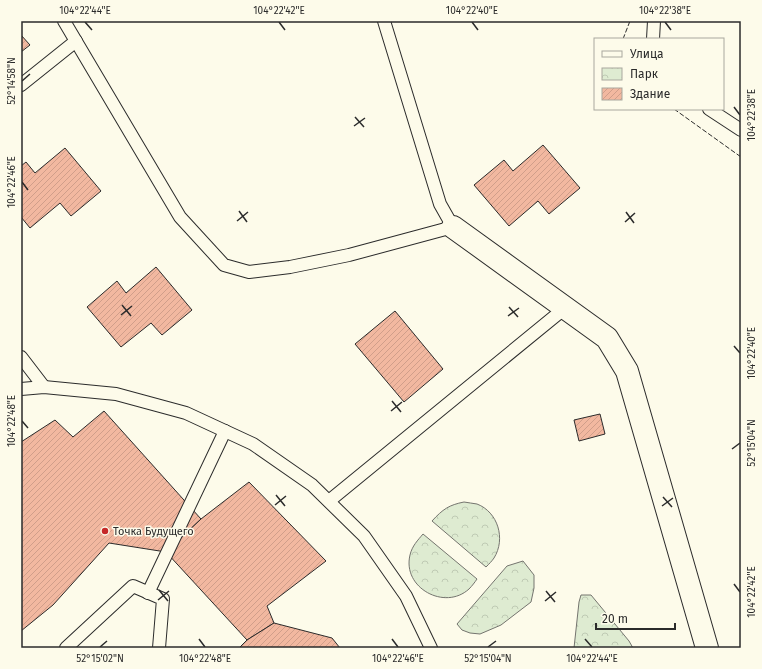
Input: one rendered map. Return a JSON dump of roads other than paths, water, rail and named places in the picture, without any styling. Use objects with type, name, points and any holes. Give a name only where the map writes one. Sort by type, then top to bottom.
[{"type":"street","points":[[453,227],[607,338],[627,371],[708,648]]},
{"type":"lane","points":[[64,21],[180,217],[224,265],[249,272],[290,267],[349,256],[453,227],[440,204],[384,21]]},
{"type":"lane","points":[[652,38],[654,21]]},
{"type":"lane","points":[[21,85],[76,41]]},
{"type":"lane","points":[[711,110],[741,130]]},
{"type":"lane","points":[[329,501],[565,308]]},
{"type":"lane","points":[[21,357],[44,387]]},
{"type":"lane","points":[[21,389],[44,387],[116,394],[186,413],[253,444],[312,485],[364,536],[406,596],[431,648]]},
{"type":"lane","points":[[148,592],[225,431]]},
{"type":"lane","points":[[66,648],[133,586],[162,599],[159,648]]},
{"type":"place","name":"Точка Будущего","points":[[105,531]]}]
